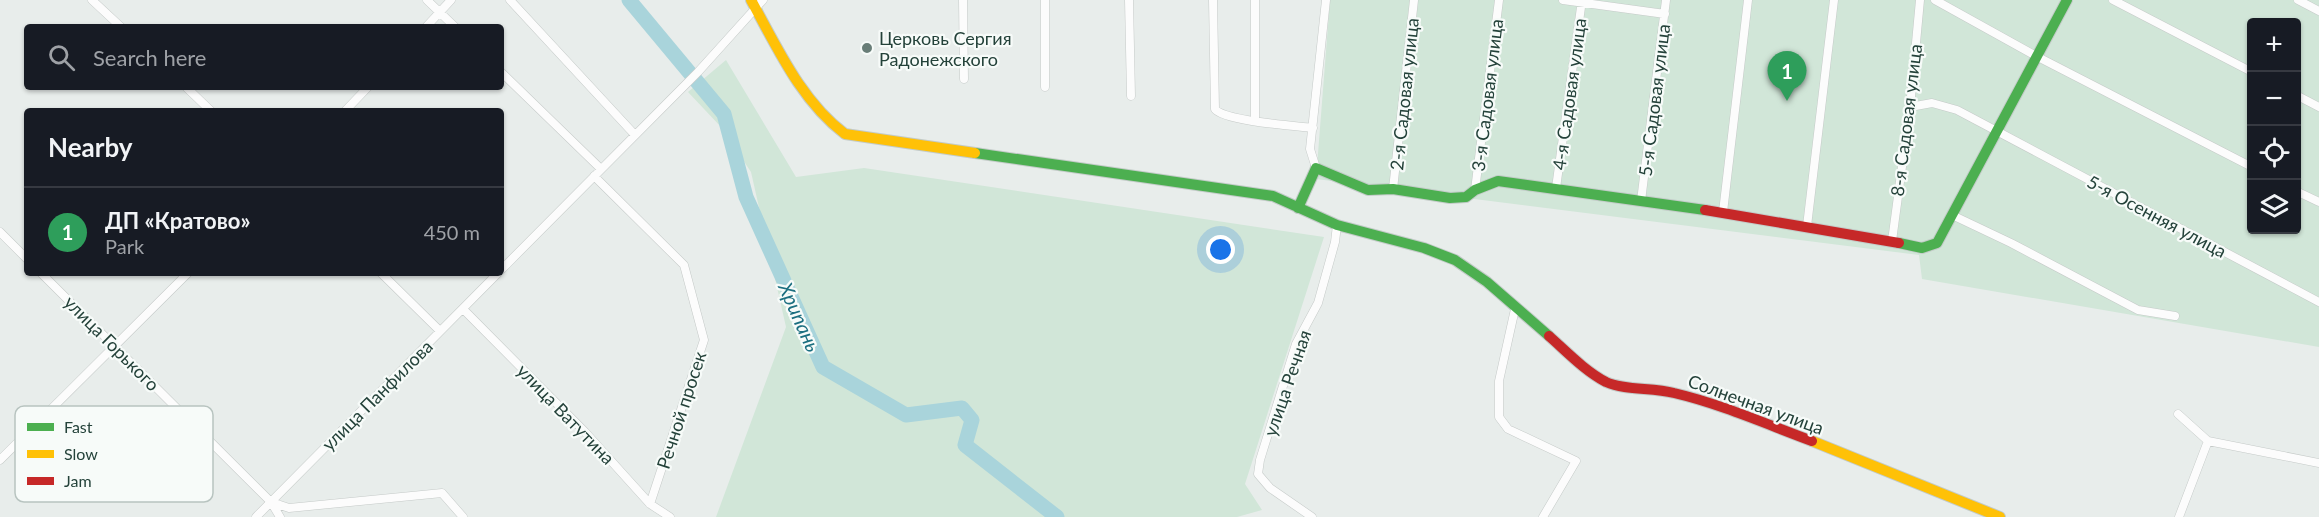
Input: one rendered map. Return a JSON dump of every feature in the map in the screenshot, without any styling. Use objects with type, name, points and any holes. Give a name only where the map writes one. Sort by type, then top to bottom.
[{"type":"street","points":[[92,0],[118,24]]},
{"type":"street","points":[[427,0],[452,24]]},
{"type":"street","points":[[429,24],[451,0]]},
{"type":"street","points":[[510,0],[635,135]]},
{"type":"street","points":[[963,0],[964,80]]},
{"type":"street","points":[[1045,0],[1045,87]]},
{"type":"street","points":[[1129,0],[1131,96]]},
{"type":"street","points":[[1213,0],[1213,105],[1218,113],[1224,116],[1313,128]]},
{"type":"street","points":[[1255,0],[1255,120]]},
{"type":"street","points":[[1298,208],[1316,168],[1310,149],[1326,0]]},
{"type":"street","name":"2-я Садовая улица","points":[[1393,189],[1414,0]]},
{"type":"street","name":"3-я Садовая улица","points":[[1475,190],[1499,0]]},
{"type":"street","points":[[1563,0],[1665,14]]},
{"type":"street","name":"5-я Садовая улица","points":[[1641,201],[1666,0]]},
{"type":"street","points":[[1723,212],[1748,0]]},
{"type":"street","points":[[1807,226],[1834,0]]},
{"type":"street","name":"8-я Садовая улица","points":[[1892,241],[1910,106],[1920,0]]},
{"type":"street","points":[[1935,0],[2036,56],[2247,164]]},
{"type":"street","points":[[1316,168],[1368,190],[1393,189],[1450,198],[1466,197],[1475,190],[1498,181],[1723,212],[1922,248],[1929,247],[1937,243],[2067,0]]},
{"type":"street","points":[[2113,0],[2247,69]]},
{"type":"street","points":[[2298,0],[2319,11]]},
{"type":"street","name":"4-я Садовая улица","points":[[1556,188],[1582,1]]},
{"type":"street","name":"улица Панфилова","points":[[504,268],[698,72],[756,3]]},
{"type":"street","name":"Солнечная улица","points":[[756,3],[766,29],[803,87],[836,129],[845,134],[1273,196],[1337,225],[1424,248],[1455,260],[1487,282],[1579,363],[1607,382],[1632,388],[1671,392],[1707,402],[1870,463],[2000,517]]},
{"type":"street","points":[[504,75],[601,169]]},
{"type":"street","points":[[189,90],[209,108]]},
{"type":"street","points":[[348,108],[365,90]]},
{"type":"street","points":[[2301,98],[2319,107]]},
{"type":"street","name":"5-я Осенняя улица","points":[[1910,106],[1932,103],[1944,105],[2319,302]]},
{"type":"street","name":"Речной просек","points":[[594,176],[684,265],[704,340],[650,504]]},
{"type":"street","points":[[2301,193],[2319,202]]},
{"type":"street","points":[[1952,215],[2011,243],[2138,310],[2175,316]]},
{"type":"street","name":"улица Речная","points":[[1312,517],[1270,488],[1258,474],[1260,460],[1296,344],[1318,303],[1335,242],[1337,225]]},
{"type":"street","points":[[0,232],[24,256]]},
{"type":"street","name":"улица Горького","points":[[44,276],[175,406]]},
{"type":"street","points":[[54,406],[185,276]]},
{"type":"street","points":[[384,276],[440,331]]},
{"type":"street","name":"улица Панфилова","points":[[256,517],[496,276]]},
{"type":"street","name":"улица Ватутина","points":[[463,309],[585,432],[650,504],[670,517]]},
{"type":"street","points":[[1515,309],[1499,381],[1500,417],[1508,429],[1576,460],[1543,517]]},
{"type":"street","points":[[2178,414],[2208,441],[2319,463]]},
{"type":"street","points":[[2180,517],[2208,441]]},
{"type":"street","name":"улица Горького","points":[[213,444],[271,502],[280,517]]},
{"type":"street","points":[[0,460],[15,445]]},
{"type":"street","points":[[271,502],[289,508],[442,493],[463,517]]},
{"type":"green space","points":[[1330,0],[2319,0],[2319,347],[1922,279],[1919,255],[1316,179]]},
{"type":"green space","points":[[726,60],[796,177],[864,168],[1324,237],[1245,484],[1262,510],[1237,517],[716,517],[786,327],[751,172],[721,127],[688,92]]},
{"type":"waterway","name":"Хрипань","points":[[629,0],[724,114],[746,197],[823,367],[906,415],[962,408],[972,420],[965,445],[1057,517]]},
{"type":"traffic: fast","points":[[1899,243],[1922,248],[1937,243],[2067,0]]},
{"type":"traffic: fast","points":[[975,153],[1273,196],[1337,225],[1424,248],[1455,260],[1487,282],[1549,336]]},
{"type":"traffic: fast","points":[[1298,208],[1316,168],[1368,190],[1393,189],[1450,198],[1466,197],[1475,190],[1498,181],[1705,210]]},
{"type":"traffic: slow","points":[[751,0],[791,72],[815,106],[845,134],[975,153]]},
{"type":"traffic: slow","points":[[1812,441],[2000,517]]},
{"type":"traffic: jam","points":[[1705,210],[1899,243]]},
{"type":"traffic: jam","points":[[1549,336],[1583,367],[1606,382],[1622,387],[1666,391],[1692,398],[1812,441]]},
{"type":"place","name":"Церковь Сергия Радонежского","points":[[867,48]]},
{"type":"place","name":"ДП «Кратово»","points":[[1787,101]]}]
